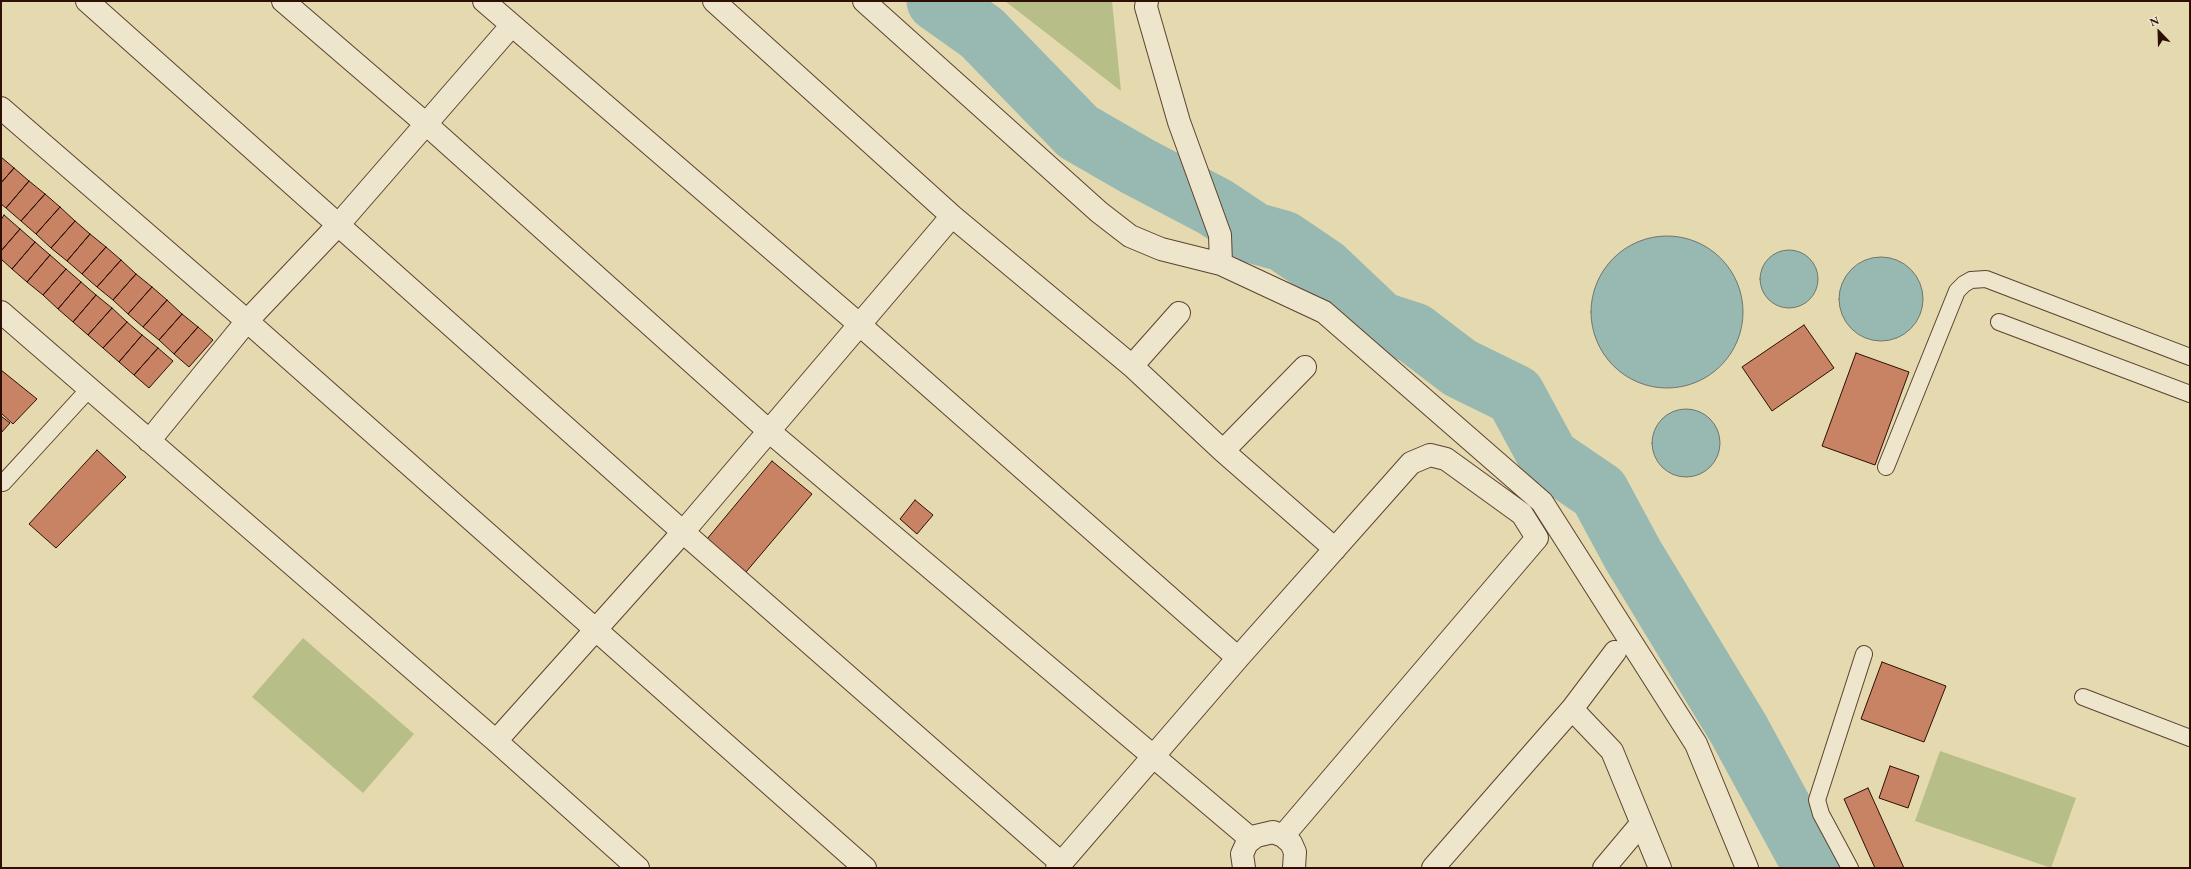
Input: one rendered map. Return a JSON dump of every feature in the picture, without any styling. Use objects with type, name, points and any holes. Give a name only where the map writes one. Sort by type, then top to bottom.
[{"type":"street","points":[[87,1],[1059,866],[1238,658],[1411,463],[1430,455],[1446,459],[1522,514],[1537,538],[1283,836]]},
{"type":"street","points":[[283,1],[426,124],[770,432],[1251,839]]},
{"type":"street","points":[[484,1],[860,325],[1238,658]]},
{"type":"street","points":[[714,1],[952,216],[1132,366],[1223,451],[1335,549]]},
{"type":"street","points":[[864,1],[1099,212],[1130,236],[1160,249],[1221,264],[1324,312],[1542,502],[1696,744],[1747,868]]},
{"type":"street","points":[[1146,1],[1146,7],[1179,122],[1220,234],[1221,264]]},
{"type":"street","points":[[149,441],[247,321],[339,224],[512,25]]},
{"type":"street","points":[[1,108],[247,321],[865,868]]},
{"type":"street","points":[[496,741],[683,532],[770,432],[952,216]]},
{"type":"street","points":[[1,312],[496,741],[638,868]]},
{"type":"street","points":[[1132,366],[1179,313]]},
{"type":"street","points":[[1223,451],[1305,366]]},
{"type":"street","points":[[1433,868],[1572,709],[1615,652]]},
{"type":"street","points":[[1572,709],[1612,751],[1660,868]]},
{"type":"street","points":[[1604,868],[1642,824]]},
{"type":"street","points":[[1244,868],[1242,854],[1251,839],[1266,832],[1283,836],[1291,843],[1295,852],[1296,862],[1294,868]]},
{"type":"lane","points":[[1886,467],[1957,291],[1971,280],[1986,279],[2190,357]]},
{"type":"lane","points":[[1999,322],[2190,394]]},
{"type":"lane","points":[[3,483],[89,389]]},
{"type":"lane","points":[[1850,868],[1821,814],[1817,800],[1864,654]]},
{"type":"lane","points":[[2083,697],[2190,738]]},
{"type":"green space","points":[[1005,1],[1112,1],[1121,91]]},
{"type":"green space","points":[[303,638],[414,734],[363,793],[252,697]]},
{"type":"green space","points":[[1940,751],[2076,798],[2051,868],[1915,821]]},
{"type":"water","points":[[1660,236],[1674,236],[1689,239],[1703,245],[1721,258],[1734,276],[1740,290],[1743,312],[1740,334],[1734,348],[1721,366],[1703,379],[1689,385],[1674,388],[1660,388],[1645,385],[1631,379],[1619,371],[1608,360],[1600,348],[1594,334],[1591,319],[1591,305],[1594,290],[1600,276],[1608,264],[1619,253],[1631,245],[1645,239]]},
{"type":"water","points":[[1789,250],[1800,252],[1810,258],[1816,268],[1818,279],[1816,290],[1810,300],[1800,306],[1789,308],[1778,306],[1768,300],[1762,290],[1760,279],[1762,268],[1768,258],[1778,252]]},
{"type":"water","points":[[1881,257],[1897,260],[1911,269],[1920,283],[1923,299],[1920,315],[1911,329],[1897,338],[1881,341],[1865,338],[1851,329],[1842,315],[1839,299],[1842,283],[1851,269],[1865,260]]},
{"type":"water","points":[[1686,409],[1699,412],[1710,419],[1717,430],[1720,443],[1717,456],[1710,467],[1699,474],[1686,477],[1673,474],[1662,467],[1655,456],[1652,443],[1655,430],[1662,419],[1673,412]]},
{"type":"building","points":[[1,157],[14,168],[1,183]]},
{"type":"building","points":[[14,168],[29,181],[6,208],[1,204],[1,183]]},
{"type":"building","points":[[29,181],[45,194],[21,221],[6,208]]},
{"type":"building","points":[[45,194],[60,207],[36,234],[21,221]]},
{"type":"building","points":[[60,207],[75,221],[51,248],[36,234]]},
{"type":"building","points":[[4,215],[20,229],[1,251],[1,220]]},
{"type":"building","points":[[75,221],[90,234],[67,261],[51,248]]},
{"type":"building","points":[[20,229],[35,242],[12,269],[1,259],[1,251]]},
{"type":"building","points":[[90,234],[106,247],[82,274],[67,261]]},
{"type":"building","points":[[35,242],[50,255],[27,282],[12,269]]},
{"type":"building","points":[[106,247],[121,260],[97,287],[82,274]]},
{"type":"building","points":[[50,255],[66,269],[43,295],[27,282]]},
{"type":"building","points":[[121,260],[136,274],[113,300],[97,287]]},
{"type":"building","points":[[66,269],[81,282],[58,309],[43,295]]},
{"type":"building","points":[[136,274],[152,287],[128,314],[113,300]]},
{"type":"building","points":[[81,282],[96,295],[73,322],[58,309]]},
{"type":"building","points":[[152,287],[167,300],[143,327],[128,314]]},
{"type":"building","points":[[96,295],[112,308],[88,335],[73,322]]},
{"type":"building","points":[[167,300],[182,314],[159,340],[143,327]]},
{"type":"building","points":[[112,308],[127,322],[103,348],[88,335]]},
{"type":"building","points":[[182,314],[198,327],[174,354],[159,340]]},
{"type":"building","points":[[127,322],[142,335],[119,362],[103,348]]},
{"type":"building","points":[[1804,325],[1834,368],[1772,411],[1742,367]]},
{"type":"building","points":[[198,327],[213,340],[189,367],[174,354]]},
{"type":"building","points":[[142,335],[158,348],[134,375],[119,362]]},
{"type":"building","points":[[158,348],[173,361],[149,388],[134,375]]},
{"type":"building","points":[[1856,353],[1909,372],[1875,465],[1822,446]]},
{"type":"building","points":[[1,370],[37,399],[13,424],[1,413]]},
{"type":"building","points":[[1,416],[10,423],[1,433]]},
{"type":"building","points":[[97,450],[126,477],[56,548],[29,524]]},
{"type":"building","points":[[772,461],[812,494],[746,572],[707,539]]},
{"type":"building","points":[[915,500],[933,515],[917,534],[900,519]]},
{"type":"building","points":[[1882,662],[1946,686],[1924,742],[1861,719]]},
{"type":"building","points":[[1890,766],[1919,776],[1908,808],[1879,798]]},
{"type":"building","points":[[1868,788],[1904,868],[1875,868],[1844,799]]},
{"type":"waterway","points":[[937,1],[982,33],[1078,132],[1137,166],[1215,207],[1254,233],[1283,241],[1323,268],[1380,322],[1414,333],[1460,368],[1515,395],[1549,458],[1599,492],[1633,555],[1739,730],[1814,868]]}]
